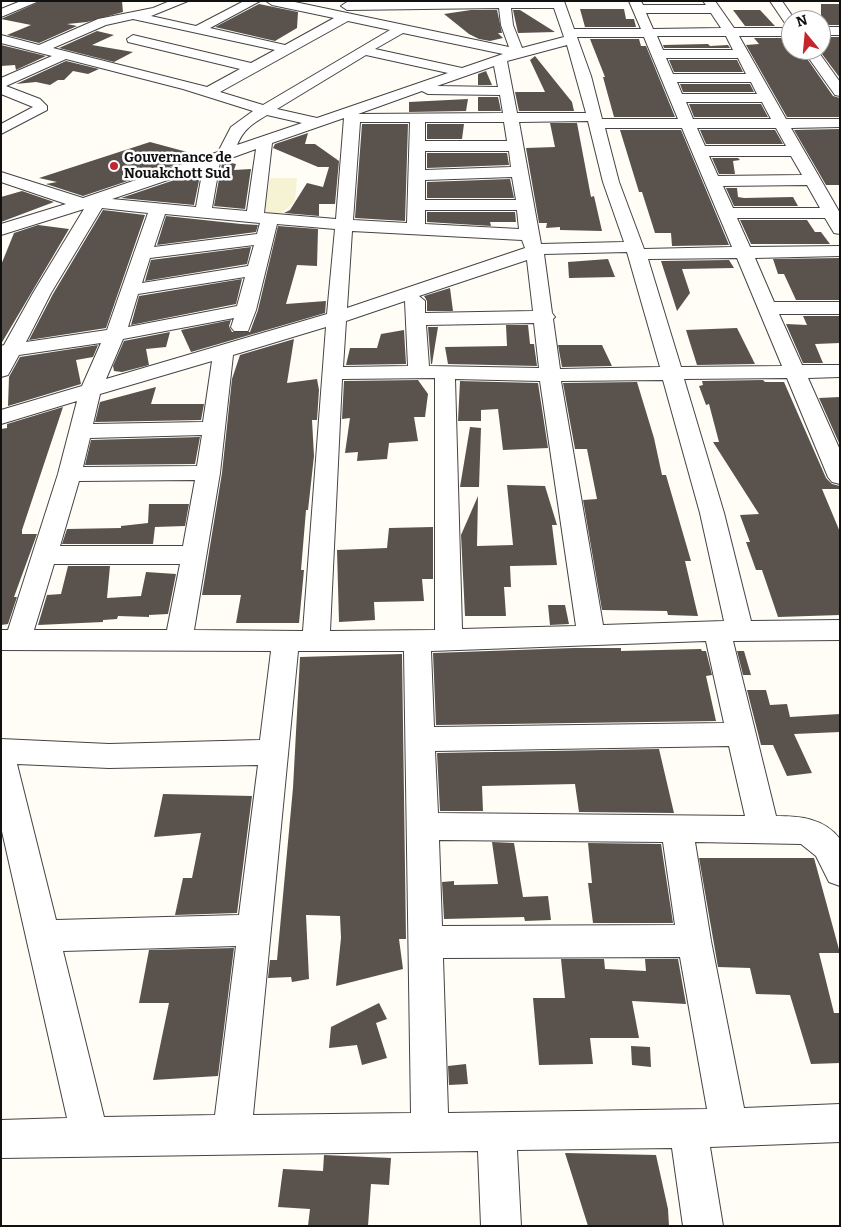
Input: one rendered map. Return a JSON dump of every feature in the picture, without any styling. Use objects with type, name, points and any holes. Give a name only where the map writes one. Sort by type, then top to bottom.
[{"type":"street","points":[[1,13],[33,1]]},
{"type":"street","points":[[38,50],[102,22],[135,16],[182,1]]},
{"type":"street","points":[[197,30],[254,1]]},
{"type":"street","points":[[272,1],[518,53]]},
{"type":"street","points":[[297,7],[322,4],[558,3],[584,76],[611,182],[636,250],[712,513],[742,734],[764,831]]},
{"type":"street","points":[[498,4],[518,53]]},
{"type":"street","points":[[840,229],[730,32],[712,5],[636,5],[840,477]]},
{"type":"street","points":[[135,16],[286,49]]},
{"type":"street","points":[[209,92],[346,17]]},
{"type":"street","points":[[85,61],[169,24]]},
{"type":"street","points":[[203,212],[219,156],[236,130],[264,110],[402,28]]},
{"type":"street","points":[[1,230],[90,203],[219,156],[570,36],[647,32],[781,32]]},
{"type":"street","points":[[1,39],[38,50],[209,92],[264,110],[323,120],[353,118],[511,118],[688,124],[840,123]]},
{"type":"street","points":[[133,40],[253,68]]},
{"type":"street","points":[[364,50],[407,66],[463,72]]},
{"type":"street","points":[[657,54],[742,54]]},
{"type":"street","points":[[1,83],[62,56]]},
{"type":"street","points":[[500,59],[545,317],[550,375],[591,635]]},
{"type":"street","points":[[817,60],[840,92]]},
{"type":"street","points":[[1,70],[19,75]]},
{"type":"street","points":[[667,78],[755,78]]},
{"type":"street","points":[[375,102],[378,90],[382,85]]},
{"type":"street","points":[[1,89],[35,102],[40,106],[40,110],[1,130]]},
{"type":"street","points":[[410,90],[507,91]]},
{"type":"street","points":[[676,98],[766,98]]},
{"type":"street","points":[[232,1135],[275,752],[301,640],[338,317],[353,118]]},
{"type":"street","points":[[416,229],[418,118]]},
{"type":"street","points":[[179,639],[229,349],[246,310],[265,238],[263,218],[265,140]]},
{"type":"street","points":[[418,146],[516,146]]},
{"type":"street","points":[[699,151],[796,151]]},
{"type":"street","points":[[417,175],[520,172]]},
{"type":"street","points":[[1,177],[90,203],[345,225],[416,229],[533,245],[636,250],[840,251]]},
{"type":"street","points":[[712,181],[812,180]]},
{"type":"street","points":[[1,371],[7,351],[84,221],[90,203]]},
{"type":"street","points":[[417,205],[524,205]]},
{"type":"street","points":[[158,209],[115,335],[90,391],[70,474],[44,555],[10,640],[179,639],[417,642],[729,631],[838,637]]},
{"type":"street","points":[[725,213],[830,213]]},
{"type":"street","points":[[143,254],[265,238]]},
{"type":"street","points":[[1,417],[338,317],[415,292],[533,245]]},
{"type":"street","points":[[131,290],[257,270]]},
{"type":"street","points":[[415,292],[419,373]]},
{"type":"street","points":[[766,308],[840,308]]},
{"type":"street","points":[[7,351],[115,335],[246,310]]},
{"type":"street","points":[[416,319],[545,317]]},
{"type":"street","points":[[332,373],[445,372],[550,375],[840,371]]},
{"type":"street","points":[[445,372],[445,496],[449,640]]},
{"type":"street","points":[[818,427],[840,426]]},
{"type":"street","points":[[80,431],[214,428]]},
{"type":"street","points":[[70,474],[208,473]]},
{"type":"street","points":[[44,555],[193,556]]},
{"type":"street","points":[[417,642],[424,826],[430,1132]]},
{"type":"street","points":[[420,739],[742,734]]},
{"type":"street","points":[[1,750],[109,756],[275,752]]},
{"type":"street","points":[[1,760],[7,813],[44,936],[90,1136]]},
{"type":"street","points":[[424,826],[803,830],[828,835],[826,844],[840,872]]},
{"type":"street","points":[[677,830],[694,941],[729,1128]]},
{"type":"street","points":[[44,936],[255,930]]},
{"type":"street","points":[[426,942],[694,941]]},
{"type":"street","points":[[1,1139],[90,1136],[688,1129],[840,1123]]},
{"type":"street","points":[[688,1129],[703,1226]]},
{"type":"street","points":[[497,1131],[501,1226]]},
{"type":"shaded area","points":[[270,178],[297,178],[295,201],[282,213],[264,214]]},
{"type":"building","points":[[41,1],[122,1],[123,12],[87,22],[67,24],[77,26],[39,43],[7,35],[31,25],[1,19]]},
{"type":"building","points":[[259,4],[298,12],[297,28],[275,41],[215,27]]},
{"type":"building","points":[[821,4],[840,4],[840,25],[831,25],[831,10],[821,10]]},
{"type":"building","points":[[580,9],[624,9],[626,19],[634,19],[636,27],[585,27]]},
{"type":"building","points":[[471,10],[497,10],[502,33],[498,33],[503,38],[490,41],[479,39],[469,34],[444,14]]},
{"type":"building","points":[[513,10],[520,10],[555,32],[518,33]]},
{"type":"building","points":[[733,10],[760,10],[775,26],[745,26]]},
{"type":"building","points":[[97,31],[114,35],[92,45],[133,52],[114,62],[59,48]]},
{"type":"building","points":[[831,37],[840,37],[840,78],[826,60],[831,60]]},
{"type":"building","points":[[754,38],[781,38],[781,60],[808,60],[833,96],[840,98],[840,117],[787,117],[746,45],[759,44]]},
{"type":"building","points":[[590,39],[639,39],[641,46],[646,46],[675,117],[614,117],[603,77],[605,77]]},
{"type":"building","points":[[708,44],[710,46],[728,45],[730,48],[664,48],[663,45]]},
{"type":"building","points":[[1,45],[46,56],[16,70],[15,65],[1,66]]},
{"type":"building","points":[[535,56],[572,102],[574,111],[519,111],[515,92],[545,92],[530,60]]},
{"type":"building","points":[[669,60],[737,60],[743,72],[674,72]]},
{"type":"building","points":[[66,61],[99,69],[88,74],[73,71],[64,80],[58,80],[50,85],[36,82],[16,84]]},
{"type":"building","points":[[486,71],[492,85],[478,85],[478,74]]},
{"type":"building","points":[[680,84],[750,84],[754,92],[683,92]]},
{"type":"building","points":[[478,97],[498,97],[501,111],[478,111]]},
{"type":"building","points":[[468,99],[466,111],[409,112],[409,102]]},
{"type":"building","points":[[689,104],[761,104],[768,117],[694,117]]},
{"type":"building","points":[[550,123],[577,123],[591,197],[594,196],[602,231],[560,230],[560,227],[546,228],[547,223],[539,223],[526,148],[555,147]]},
{"type":"building","points":[[362,124],[408,124],[405,221],[355,218]]},
{"type":"building","points":[[427,124],[464,124],[462,139],[427,139]]},
{"type":"building","points":[[840,129],[840,185],[826,185],[794,130]]},
{"type":"building","points":[[620,130],[681,130],[729,245],[672,246],[671,233],[655,233],[642,192],[639,192]]},
{"type":"building","points":[[700,130],[775,130],[783,144],[706,144]]},
{"type":"building","points":[[308,133],[305,144],[315,144],[339,161],[335,204],[319,204],[319,216],[284,213],[290,210],[307,183],[323,187],[329,167],[318,167],[273,148],[275,144]]},
{"type":"building","name":"Gouvernance de Nouakchott Sud","points":[[150,142],[202,156],[83,196],[46,184],[57,182],[39,178]]},
{"type":"building","points":[[427,153],[507,153],[509,165],[427,168]]},
{"type":"building","points":[[712,158],[738,158],[740,160],[733,161],[735,174],[719,174]]},
{"type":"building","points":[[222,163],[236,164],[234,170],[251,169],[245,209],[214,206]]},
{"type":"building","points":[[201,171],[194,205],[121,198]]},
{"type":"building","points":[[510,179],[514,198],[427,198],[427,182]]},
{"type":"building","points":[[726,188],[737,188],[738,197],[744,198],[793,197],[798,206],[734,206]]},
{"type":"building","points":[[22,191],[54,202],[1,222],[1,197]]},
{"type":"building","points":[[103,210],[145,215],[106,328],[29,340],[53,294]]},
{"type":"building","points":[[427,212],[515,212],[516,222],[490,222],[491,226],[427,222]]},
{"type":"building","points":[[166,216],[258,225],[256,232],[157,245]]},
{"type":"building","points":[[740,220],[807,220],[815,232],[821,232],[830,244],[751,244]]},
{"type":"building","points":[[38,225],[69,229],[1,344],[1,265],[14,233]]},
{"type":"building","points":[[278,226],[318,229],[317,266],[297,265],[286,304],[326,301],[325,313],[191,352],[181,330],[231,320],[229,326],[232,332],[250,332],[258,310]]},
{"type":"building","points":[[251,247],[247,264],[145,281],[151,260]]},
{"type":"building","points":[[839,258],[840,300],[796,300],[784,274],[778,274],[773,259]]},
{"type":"building","points":[[608,259],[615,277],[569,278],[568,262]]},
{"type":"building","points":[[729,260],[734,268],[682,269],[690,293],[677,311],[661,261]]},
{"type":"building","points":[[242,279],[236,304],[131,325],[139,296]]},
{"type":"building","points":[[450,288],[453,311],[427,311],[427,301],[424,296]]},
{"type":"building","points":[[803,316],[840,316],[840,343],[815,344],[823,363],[803,363],[786,324],[807,325]]},
{"type":"building","points":[[506,325],[528,325],[530,344],[534,344],[537,366],[448,364],[445,347],[507,346]]},
{"type":"building","points":[[428,327],[438,327],[432,364],[431,364]]},
{"type":"building","points":[[737,328],[755,364],[697,365],[686,330]]},
{"type":"building","points":[[404,330],[406,364],[346,365],[350,348],[377,348],[381,334]]},
{"type":"building","points":[[170,332],[166,347],[146,349],[149,365],[122,372],[114,371],[113,366],[124,341]]},
{"type":"building","points":[[294,339],[287,383],[317,379],[319,390],[317,420],[312,420],[314,456],[308,510],[306,510],[301,570],[304,570],[299,623],[236,623],[241,595],[202,595],[222,473],[232,379],[240,355]]},
{"type":"building","points":[[98,345],[93,357],[76,360],[81,384],[8,406],[9,377],[20,357]]},
{"type":"building","points":[[558,345],[602,345],[612,366],[562,367]]},
{"type":"building","points":[[418,380],[428,394],[425,417],[414,417],[418,441],[389,443],[387,459],[357,461],[358,452],[345,453],[350,418],[342,419],[344,381]]},
{"type":"building","points":[[763,380],[765,382],[784,382],[826,478],[832,484],[840,486],[840,489],[822,489],[840,532],[840,615],[778,617],[762,570],[756,570],[746,542],[750,542],[740,515],[759,514],[713,442],[719,442],[709,404],[706,405],[699,386],[703,385],[702,381]]},
{"type":"building","points":[[460,381],[538,383],[548,448],[503,450],[498,409],[481,410],[481,421],[458,421]]},
{"type":"building","points":[[637,382],[654,438],[662,475],[666,475],[691,561],[685,561],[698,616],[668,615],[667,611],[602,610],[583,500],[597,499],[587,449],[575,449],[563,383]]},
{"type":"building","points":[[156,387],[151,404],[204,404],[201,420],[95,422],[100,402]]},
{"type":"building","points":[[840,397],[840,445],[819,398]]},
{"type":"building","points":[[63,407],[22,530],[22,534],[37,534],[14,597],[17,597],[8,624],[1,625],[1,429],[7,428],[7,424]]},
{"type":"building","points":[[470,427],[481,428],[479,487],[460,487]]},
{"type":"building","points":[[200,437],[195,464],[85,465],[91,440]]},
{"type":"building","points":[[507,485],[545,486],[557,525],[552,525],[557,565],[510,566],[511,587],[504,587],[506,616],[465,616],[461,535],[478,496],[477,546],[513,545]]},
{"type":"building","points":[[149,504],[189,504],[185,526],[155,527],[153,544],[62,544],[67,529],[121,528],[121,526],[148,523]]},
{"type":"building","points":[[433,527],[433,579],[422,579],[424,601],[374,602],[375,620],[339,622],[337,550],[387,548],[389,528]]},
{"type":"building","points":[[68,566],[110,566],[107,598],[141,596],[146,572],[176,574],[168,614],[149,615],[149,617],[118,616],[117,619],[103,620],[103,622],[38,625],[47,595],[61,594]]},
{"type":"building","points":[[548,605],[565,605],[569,624],[550,625]]},
{"type":"building","points":[[621,648],[621,651],[701,649],[706,651],[712,675],[706,676],[716,721],[436,725],[433,653]]},
{"type":"building","points":[[737,651],[744,651],[751,675],[743,675]]},
{"type":"building","points":[[402,654],[406,939],[399,939],[403,969],[336,986],[341,938],[340,916],[306,915],[309,979],[292,982],[291,977],[268,978],[270,960],[277,960],[293,788],[300,657]]},
{"type":"building","points":[[747,690],[766,690],[770,705],[787,704],[790,717],[840,714],[840,732],[794,734],[812,773],[787,776],[773,745],[761,745]]},
{"type":"building","points":[[659,749],[674,813],[579,812],[575,784],[482,786],[483,811],[440,811],[437,753]]},
{"type":"building","points":[[163,794],[252,796],[237,913],[175,915],[183,878],[192,878],[201,833],[154,837]]},
{"type":"building","points":[[492,842],[514,843],[523,897],[548,896],[551,920],[525,921],[524,917],[444,919],[442,882],[454,881],[454,885],[498,884]]},
{"type":"building","points":[[588,843],[661,844],[673,923],[593,923],[588,883],[592,883]]},
{"type":"building","points":[[699,858],[814,858],[840,953],[819,953],[834,1013],[840,1013],[840,1063],[811,1064],[790,995],[756,994],[750,968],[718,967]]},
{"type":"building","points":[[234,948],[218,1076],[153,1080],[169,1003],[139,1003],[149,950]]},
{"type":"building","points":[[561,959],[604,959],[605,969],[646,971],[645,959],[678,959],[686,1004],[632,1001],[639,1038],[590,1038],[593,1064],[539,1065],[533,998],[565,998]]},
{"type":"building","points":[[379,1003],[387,1019],[376,1023],[387,1058],[362,1065],[357,1045],[329,1048],[331,1027]]},
{"type":"building","points":[[631,1046],[650,1047],[651,1067],[632,1065]]},
{"type":"building","points":[[466,1064],[468,1084],[449,1085],[448,1066]]},
{"type":"building","points":[[565,1153],[656,1155],[668,1209],[669,1226],[588,1226]]},
{"type":"building","points":[[324,1155],[391,1158],[389,1185],[371,1184],[368,1226],[308,1226],[310,1209],[278,1207],[283,1169],[323,1171]]},
{"type":"place","name":"Gouvernance de Nouakchott Sud","points":[[114,166]]}]
